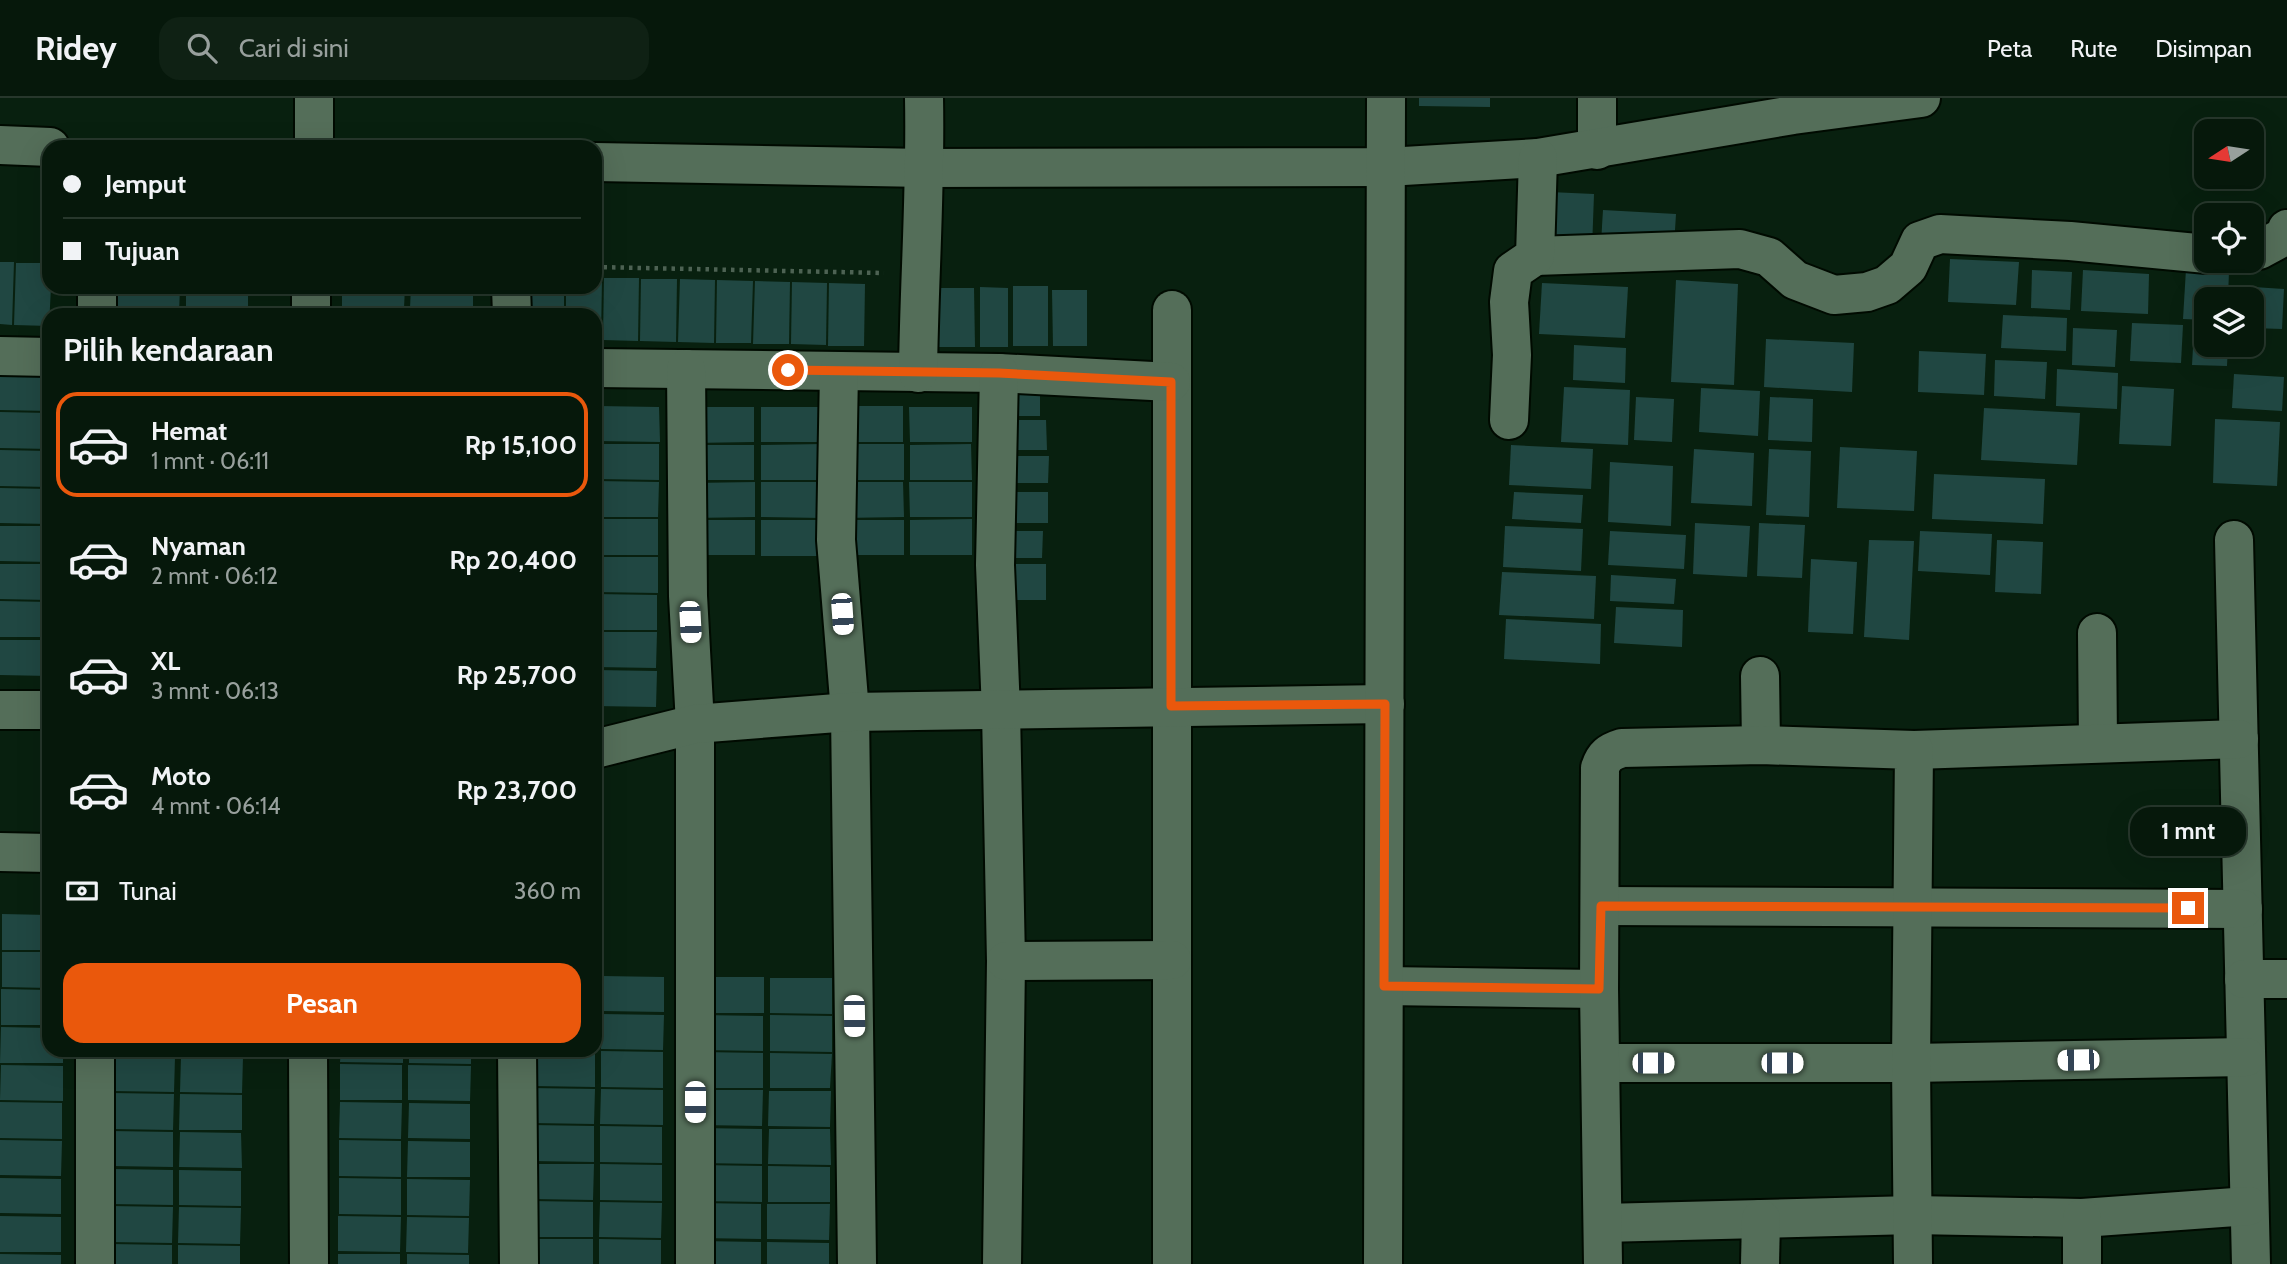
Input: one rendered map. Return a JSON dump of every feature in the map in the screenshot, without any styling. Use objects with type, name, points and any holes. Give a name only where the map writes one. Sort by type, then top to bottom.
[{"type":"street","points":[[314,98],[314,140]]},
{"type":"street","points":[[918,373],[919,274],[925,167],[924,98]]},
{"type":"street","points":[[1383,1264],[1386,98]]},
{"type":"street","points":[[1597,98],[1597,149]]},
{"type":"street","points":[[602,162],[925,167],[1387,167],[1538,158],[1793,115],[1921,98]]},
{"type":"street","points":[[0,145],[42,147]]},
{"type":"street","points":[[1535,256],[1538,158]]},
{"type":"street","points":[[2264,247],[2285,236],[2287,229]]},
{"type":"street","points":[[1509,420],[1512,355],[1509,302],[1513,271],[1535,256],[1741,249],[1769,257],[1795,280],[1834,296],[1867,292],[1887,285],[1908,267],[1920,241],[1940,234],[2070,241],[2194,253]]},
{"type":"street","points":[[1172,310],[1172,1264]]},
{"type":"street","points":[[0,356],[42,357]]},
{"type":"street","points":[[602,368],[999,373],[1171,382]]},
{"type":"street","points":[[686,369],[688,596],[695,724],[695,1264]]},
{"type":"street","points":[[839,371],[836,540],[850,712],[857,1264]]},
{"type":"street","points":[[999,373],[995,565],[1006,961],[1002,1264]]},
{"type":"street","points":[[2235,540],[2251,1264]]},
{"type":"street","points":[[2097,633],[2098,743]]},
{"type":"street","points":[[1760,676],[1761,745]]},
{"type":"street","points":[[602,747],[695,724],[850,712],[1385,704]]},
{"type":"street","points":[[0,710],[42,710]]},
{"type":"street","points":[[1603,1264],[1599,989],[1600,768],[1611,751],[1635,747],[1761,745],[1914,750],[2239,739]]},
{"type":"street","points":[[1913,1264],[1911,1063],[1914,750]]},
{"type":"street","points":[[0,852],[42,853]]},
{"type":"street","points":[[1601,906],[2243,909]]},
{"type":"street","points":[[1006,961],[1172,960]]},
{"type":"street","points":[[2244,979],[2287,979]]},
{"type":"street","points":[[1384,986],[1599,989]]},
{"type":"street","points":[[95,1057],[95,1264]]},
{"type":"street","points":[[308,1057],[309,1264]]},
{"type":"street","points":[[517,1057],[519,1264]]},
{"type":"street","points":[[1601,1063],[1911,1063],[2246,1057]]},
{"type":"street","points":[[1603,1223],[1913,1215],[2082,1218],[2249,1206]]},
{"type":"street","points":[[2082,1218],[2082,1264]]},
{"type":"street","points":[[1760,1264],[1761,1219]]},
{"type":"path","points":[[602,267],[919,274]]},
{"type":"building","points":[[1419,98],[1490,98],[1490,107],[1419,106]]},
{"type":"building","points":[[1550,192],[1594,194],[1592,249],[1548,247]]},
{"type":"building","points":[[1603,210],[1676,214],[1674,247],[1601,243]]},
{"type":"building","points":[[1950,259],[2019,262],[2016,305],[1948,302]]},
{"type":"building","points":[[0,262],[14,262],[12,325],[0,324]]},
{"type":"building","points":[[16,263],[42,263],[42,294],[51,294],[50,308],[42,308],[42,326],[14,325]]},
{"type":"building","points":[[2186,269],[2194,269],[2194,273],[2229,273],[2228,287],[2194,287],[2194,319],[2183,319]]},
{"type":"building","points":[[2032,270],[2072,272],[2070,310],[2031,308]]},
{"type":"building","points":[[2083,270],[2149,274],[2148,314],[2081,311]]},
{"type":"building","points":[[604,278],[639,278],[638,341],[603,340]]},
{"type":"building","points":[[641,279],[677,279],[676,342],[640,341]]},
{"type":"building","points":[[680,279],[715,280],[714,343],[678,342]]},
{"type":"building","points":[[717,280],[753,281],[751,343],[716,343]]},
{"type":"building","points":[[1676,280],[1738,284],[1734,385],[1671,382]]},
{"type":"building","points":[[755,281],[790,282],[789,344],[753,344]]},
{"type":"building","points":[[792,282],[827,283],[826,345],[791,344]]},
{"type":"building","points":[[829,283],[865,284],[864,346],[828,346]]},
{"type":"building","points":[[1542,283],[1628,287],[1625,338],[1539,334]]},
{"type":"building","points":[[1013,286],[1048,286],[1048,346],[1013,346]]},
{"type":"building","points":[[980,287],[1008,288],[1008,347],[980,347]]},
{"type":"building","points":[[929,288],[974,288],[975,347],[930,347]]},
{"type":"building","points":[[2264,288],[2284,289],[2282,329],[2264,328]]},
{"type":"building","points":[[1052,290],[1087,290],[1087,346],[1053,346]]},
{"type":"building","points":[[117,294],[180,294],[179,308],[118,308]]},
{"type":"building","points":[[186,294],[248,294],[248,308],[186,308]]},
{"type":"building","points":[[342,294],[405,294],[404,308],[342,307]]},
{"type":"building","points":[[411,294],[473,294],[473,308],[410,308]]},
{"type":"building","points":[[529,294],[564,294],[564,308],[528,308]]},
{"type":"building","points":[[566,294],[602,294],[602,308],[566,308]]},
{"type":"building","points":[[2003,315],[2067,318],[2066,351],[2001,348]]},
{"type":"building","points":[[2132,323],[2183,325],[2181,363],[2130,361]]},
{"type":"building","points":[[2073,328],[2117,330],[2115,367],[2072,365]]},
{"type":"building","points":[[2194,330],[2194,357],[2227,357],[2227,366],[2192,365]]},
{"type":"building","points":[[1766,339],[1854,343],[1852,392],[1764,387]]},
{"type":"building","points":[[1574,345],[1626,348],[1625,383],[1573,380]]},
{"type":"building","points":[[1919,351],[1986,354],[1984,395],[1918,392]]},
{"type":"building","points":[[1995,360],[2047,362],[2045,399],[1994,396]]},
{"type":"building","points":[[2057,369],[2118,373],[2117,409],[2056,406]]},
{"type":"building","points":[[2234,374],[2284,377],[2282,411],[2232,408]]},
{"type":"building","points":[[0,375],[42,376],[42,411],[0,410]]},
{"type":"building","points":[[1040,377],[1040,416],[1004,416],[1004,378]]},
{"type":"building","points":[[2122,386],[2174,389],[2171,446],[2119,444]]},
{"type":"building","points":[[1564,387],[1630,390],[1628,445],[1561,442]]},
{"type":"building","points":[[1701,388],[1760,391],[1758,436],[1699,432]]},
{"type":"building","points":[[1636,397],[1674,399],[1672,442],[1634,440]]},
{"type":"building","points":[[1770,397],[1813,399],[1812,442],[1768,440]]},
{"type":"building","points":[[602,406],[659,407],[660,442],[602,441]]},
{"type":"building","points":[[841,406],[903,406],[903,442],[841,442]]},
{"type":"building","points":[[692,407],[754,407],[754,442],[692,443]]},
{"type":"building","points":[[761,407],[823,407],[823,442],[761,442]]},
{"type":"building","points":[[909,407],[972,407],[972,442],[910,442]]},
{"type":"building","points":[[1984,408],[2080,413],[2077,465],[1981,460]]},
{"type":"building","points":[[0,412],[42,413],[42,449],[0,448]]},
{"type":"building","points":[[2215,419],[2280,422],[2277,486],[2213,483]]},
{"type":"building","points":[[1003,420],[1046,420],[1047,450],[1003,450]]},
{"type":"building","points":[[602,444],[659,444],[659,480],[602,479]]},
{"type":"building","points":[[823,444],[823,480],[761,480],[761,445]]},
{"type":"building","points":[[841,444],[904,444],[904,480],[842,480]]},
{"type":"building","points":[[971,444],[972,480],[910,480],[910,445]]},
{"type":"building","points":[[692,445],[754,445],[754,480],[692,480]]},
{"type":"building","points":[[1511,445],[1593,449],[1591,489],[1509,485]]},
{"type":"building","points":[[1840,447],[1917,451],[1914,511],[1837,508]]},
{"type":"building","points":[[1694,449],[1754,453],[1752,506],[1691,503]]},
{"type":"building","points":[[1769,449],[1811,451],[1809,517],[1766,515]]},
{"type":"building","points":[[0,450],[42,451],[42,487],[0,486]]},
{"type":"building","points":[[1003,456],[1049,456],[1048,483],[1002,483]]},
{"type":"building","points":[[1610,462],[1673,466],[1671,526],[1608,522]]},
{"type":"building","points":[[1934,474],[2045,479],[2043,524],[1932,519]]},
{"type":"building","points":[[602,481],[659,482],[658,517],[602,517]]},
{"type":"building","points":[[755,482],[755,517],[692,518],[692,483]]},
{"type":"building","points":[[761,482],[823,482],[823,518],[761,517]]},
{"type":"building","points":[[842,482],[903,482],[904,517],[842,518]]},
{"type":"building","points":[[909,482],[972,482],[972,517],[910,517]]},
{"type":"building","points":[[0,488],[42,489],[42,524],[0,523]]},
{"type":"building","points":[[1000,492],[1048,492],[1048,523],[1000,523]]},
{"type":"building","points":[[1514,492],[1583,495],[1581,523],[1512,519]]},
{"type":"building","points":[[602,519],[658,519],[658,555],[602,555]]},
{"type":"building","points":[[972,519],[972,555],[910,555],[910,520]]},
{"type":"building","points":[[693,520],[755,520],[755,555],[692,555]]},
{"type":"building","points":[[761,520],[823,520],[823,556],[761,556]]},
{"type":"building","points":[[841,520],[904,520],[904,555],[842,555]]},
{"type":"building","points":[[1695,523],[1750,526],[1747,577],[1693,574]]},
{"type":"building","points":[[1759,523],[1805,525],[1802,578],[1757,576]]},
{"type":"building","points":[[0,526],[42,526],[42,562],[0,561]]},
{"type":"building","points":[[1505,526],[1583,529],[1581,571],[1503,567]]},
{"type":"building","points":[[1002,531],[1043,531],[1042,558],[1002,558]]},
{"type":"building","points":[[1610,531],[1686,535],[1684,569],[1608,565]]},
{"type":"building","points":[[1920,531],[1992,534],[1990,575],[1918,571]]},
{"type":"building","points":[[1869,540],[1914,541],[1909,640],[1864,637]]},
{"type":"building","points":[[1997,540],[2043,542],[2041,594],[1995,592]]},
{"type":"building","points":[[602,557],[658,557],[658,593],[602,592]]},
{"type":"building","points":[[1811,559],[1857,562],[1853,634],[1808,632]]},
{"type":"building","points":[[0,564],[42,564],[42,600],[0,599]]},
{"type":"building","points":[[998,564],[1046,564],[1046,600],[998,600]]},
{"type":"building","points":[[1502,572],[1596,576],[1594,619],[1499,615]]},
{"type":"building","points":[[1611,575],[1676,579],[1674,604],[1610,601]]},
{"type":"building","points":[[602,594],[657,595],[657,630],[602,630]]},
{"type":"building","points":[[0,601],[42,602],[42,637],[0,637]]},
{"type":"building","points":[[1616,607],[1683,610],[1682,647],[1614,643]]},
{"type":"building","points":[[1506,619],[1601,624],[1600,664],[1504,659]]},
{"type":"building","points":[[602,632],[657,632],[656,668],[602,667]]},
{"type":"building","points":[[0,640],[42,640],[42,676],[0,675]]},
{"type":"building","points":[[602,670],[657,671],[656,707],[602,706]]},
{"type":"building","points":[[2,914],[42,915],[42,950],[2,950]]},
{"type":"building","points":[[2,952],[42,952],[42,988],[2,987]]},
{"type":"building","points":[[602,976],[664,977],[664,1012],[602,1011]]},
{"type":"building","points":[[702,977],[764,977],[764,1013],[701,1013]]},
{"type":"building","points":[[770,978],[832,978],[832,1014],[770,1013]]},
{"type":"building","points":[[1,989],[42,990],[42,1025],[1,1025]]},
{"type":"building","points":[[602,1014],[664,1015],[663,1050],[602,1049]]},
{"type":"building","points":[[701,1015],[763,1016],[763,1051],[701,1050]]},
{"type":"building","points":[[770,1015],[832,1016],[832,1052],[770,1051]]},
{"type":"building","points":[[1,1027],[42,1028],[42,1057],[63,1057],[63,1063],[0,1063]]},
{"type":"building","points":[[602,1051],[663,1052],[663,1088],[601,1087]]},
{"type":"building","points":[[701,1052],[763,1053],[763,1088],[701,1088]]},
{"type":"building","points":[[770,1053],[832,1054],[830,1088],[770,1088]]},
{"type":"building","points":[[112,1057],[175,1057],[174,1092],[112,1091]]},
{"type":"building","points":[[181,1057],[243,1057],[242,1093],[180,1092]]},
{"type":"building","points":[[340,1057],[403,1057],[403,1063],[340,1062]]},
{"type":"building","points":[[409,1057],[471,1057],[471,1064],[409,1063]]},
{"type":"building","points":[[533,1057],[595,1057],[595,1087],[532,1086]]},
{"type":"building","points":[[340,1064],[402,1065],[402,1100],[340,1100]]},
{"type":"building","points":[[1,1065],[63,1066],[63,1101],[0,1100]]},
{"type":"building","points":[[408,1065],[471,1066],[470,1101],[408,1100]]},
{"type":"building","points":[[532,1088],[595,1089],[594,1124],[532,1123]]},
{"type":"building","points":[[601,1089],[663,1090],[663,1125],[600,1124]]},
{"type":"building","points":[[700,1090],[763,1090],[762,1126],[700,1125]]},
{"type":"building","points":[[769,1091],[831,1091],[830,1127],[768,1126]]},
{"type":"building","points":[[112,1093],[174,1094],[173,1130],[111,1129]]},
{"type":"building","points":[[180,1094],[242,1095],[242,1130],[179,1130]]},
{"type":"building","points":[[0,1102],[62,1103],[62,1139],[0,1138]]},
{"type":"building","points":[[340,1102],[402,1103],[401,1139],[339,1138]]},
{"type":"building","points":[[409,1103],[470,1104],[470,1139],[408,1138]]},
{"type":"building","points":[[532,1125],[594,1126],[594,1162],[532,1161]]},
{"type":"building","points":[[600,1126],[662,1127],[662,1163],[600,1162]]},
{"type":"building","points":[[700,1128],[762,1129],[762,1164],[699,1163]]},
{"type":"building","points":[[769,1129],[830,1129],[831,1165],[768,1164]]},
{"type":"building","points":[[111,1131],[173,1132],[173,1167],[111,1166]]},
{"type":"building","points":[[180,1132],[241,1133],[242,1168],[179,1167]]},
{"type":"building","points":[[0,1140],[62,1141],[61,1176],[0,1175]]},
{"type":"building","points":[[339,1140],[401,1141],[401,1177],[339,1176]]},
{"type":"building","points":[[408,1141],[470,1142],[470,1177],[407,1177]]},
{"type":"building","points":[[531,1164],[594,1164],[593,1200],[532,1199]]},
{"type":"building","points":[[600,1164],[662,1165],[662,1201],[600,1200]]},
{"type":"building","points":[[700,1165],[762,1166],[762,1202],[699,1201]]},
{"type":"building","points":[[768,1166],[830,1167],[830,1202],[768,1202]]},
{"type":"building","points":[[111,1169],[173,1170],[173,1205],[111,1204]]},
{"type":"building","points":[[179,1170],[241,1171],[241,1206],[179,1205]]},
{"type":"building","points":[[0,1178],[61,1179],[61,1214],[0,1213]]},
{"type":"building","points":[[339,1178],[401,1179],[401,1215],[339,1214]]},
{"type":"building","points":[[407,1179],[470,1180],[469,1216],[407,1215]]},
{"type":"building","points":[[531,1201],[593,1202],[593,1237],[531,1237]]},
{"type":"building","points":[[600,1202],[662,1203],[661,1238],[599,1237]]},
{"type":"building","points":[[699,1203],[761,1204],[761,1239],[699,1238]]},
{"type":"building","points":[[767,1204],[830,1204],[829,1240],[767,1239]]},
{"type":"building","points":[[110,1206],[173,1207],[172,1243],[110,1242]]},
{"type":"building","points":[[179,1207],[241,1208],[240,1244],[178,1243]]},
{"type":"building","points":[[0,1216],[61,1217],[61,1252],[0,1252]]},
{"type":"building","points":[[338,1216],[401,1217],[400,1252],[338,1251]]},
{"type":"building","points":[[407,1217],[469,1218],[468,1253],[406,1252]]},
{"type":"building","points":[[531,1239],[593,1239],[593,1264],[530,1264]]},
{"type":"building","points":[[599,1239],[661,1240],[661,1264],[599,1264]]},
{"type":"building","points":[[699,1241],[761,1242],[761,1264],[698,1264]]},
{"type":"building","points":[[767,1242],[829,1243],[829,1264],[767,1264]]},
{"type":"building","points":[[110,1244],[172,1245],[172,1264],[109,1264]]},
{"type":"building","points":[[178,1245],[240,1246],[240,1264],[178,1264]]},
{"type":"building","points":[[0,1254],[61,1255],[61,1264],[0,1264]]},
{"type":"building","points":[[338,1254],[400,1254],[400,1264],[338,1264]]},
{"type":"building","points":[[407,1254],[469,1255],[469,1264],[407,1264]]},
{"type":"route","points":[[788,370],[999,373],[1171,382],[1171,706],[1385,704],[1384,986],[1599,989],[1601,906],[2188,908]]}]
